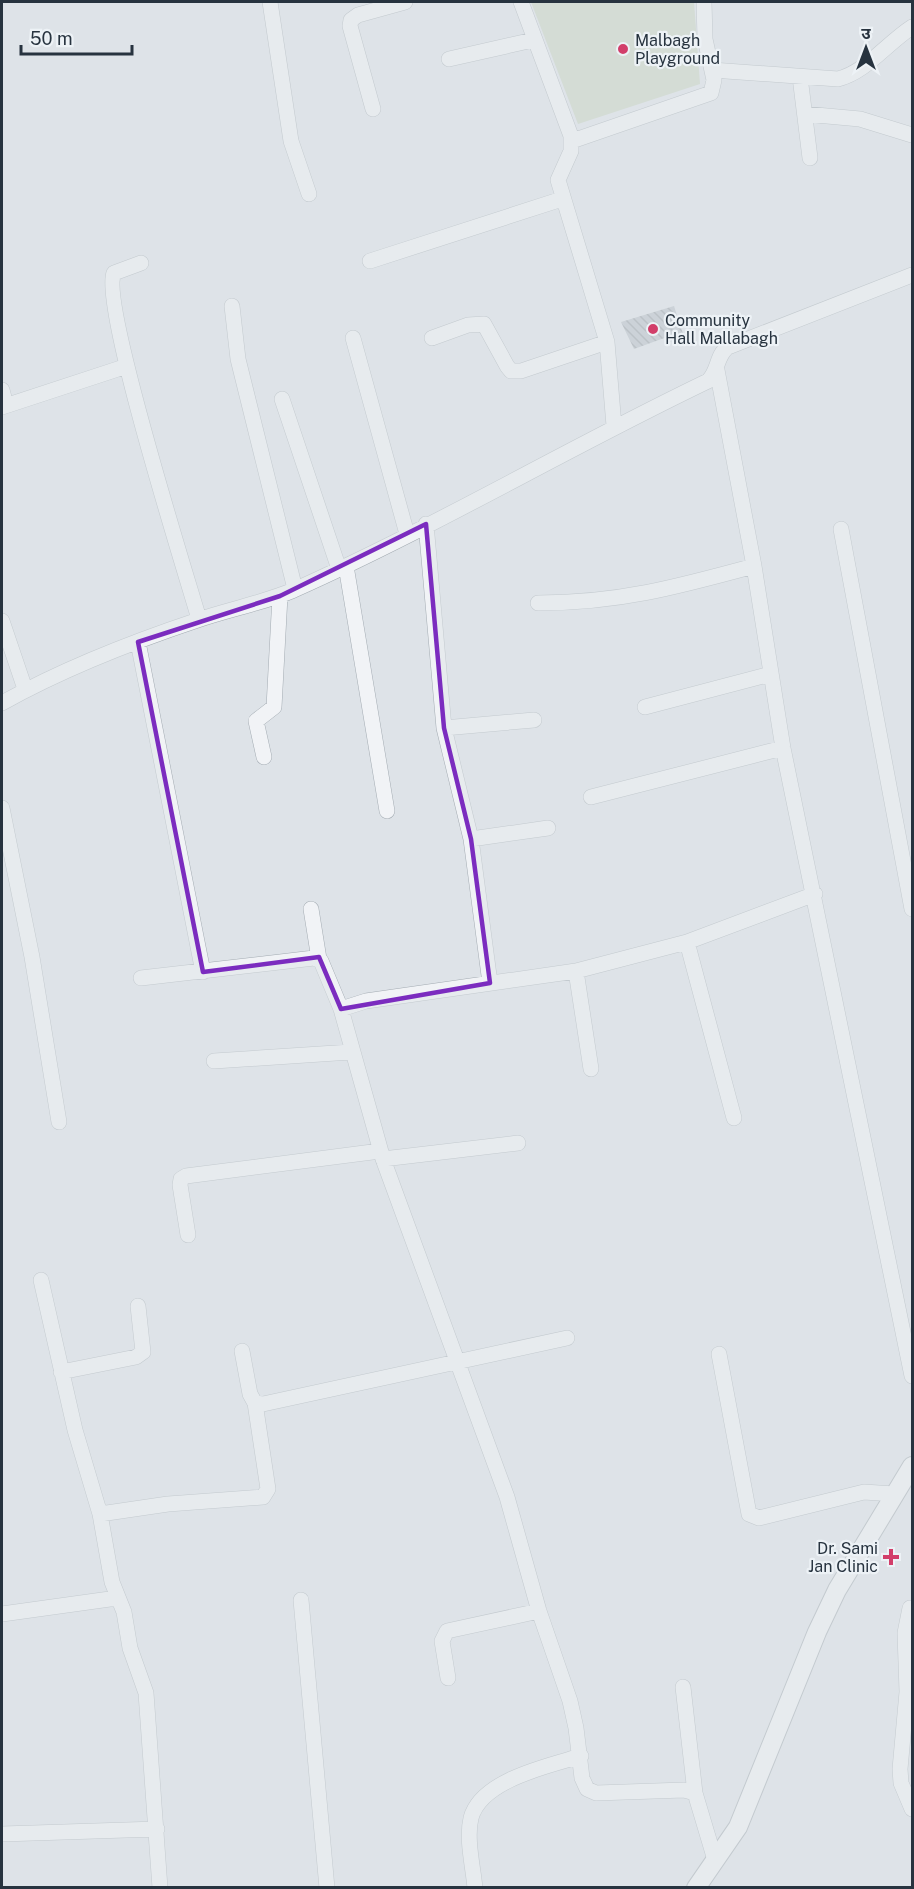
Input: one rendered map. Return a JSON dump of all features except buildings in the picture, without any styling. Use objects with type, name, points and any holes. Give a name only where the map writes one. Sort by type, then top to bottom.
[{"type":"street","points":[[270,2],[291,141],[309,194]]},
{"type":"street","points":[[373,109],[350,26],[351,20],[358,15],[405,2]]},
{"type":"street","points":[[521,2],[533,40],[572,141],[571,151],[560,172],[562,199],[607,342],[614,426]]},
{"type":"street","points":[[572,141],[706,97],[714,88],[705,39],[704,2]]},
{"type":"street","points":[[712,70],[828,79],[852,75],[890,41],[912,27]]},
{"type":"street","points":[[449,59],[533,40]]},
{"type":"street","points":[[800,77],[810,158]]},
{"type":"street","points":[[805,114],[860,119],[912,135]]},
{"type":"street","points":[[369,261],[562,199]]},
{"type":"street","points":[[141,263],[114,273],[111,281],[126,366],[199,619]]},
{"type":"street","points":[[912,275],[728,347],[720,357],[717,370],[754,566],[783,748],[815,894],[880,1229],[912,1376]]},
{"type":"street","points":[[232,306],[238,359],[295,590]]},
{"type":"street","points":[[432,338],[478,322],[484,324],[511,371],[539,367],[607,342]]},
{"type":"street","points":[[352,338],[407,534]]},
{"type":"street","points":[[2,390],[4,406],[126,366]]},
{"type":"street","points":[[2,703],[26,690],[138,642],[199,619],[295,590],[614,426],[708,381],[717,370]]},
{"type":"street","points":[[282,399],[342,567],[387,811]]},
{"type":"street","points":[[426,524],[444,728],[471,839],[490,982]]},
{"type":"street","points":[[841,529],[912,909]]},
{"type":"street","points":[[538,603],[579,602],[648,594],[754,566]]},
{"type":"street","points":[[264,757],[256,721],[274,707],[280,596]]},
{"type":"street","points":[[2,621],[26,690]]},
{"type":"street","points":[[138,642],[203,972]]},
{"type":"street","points":[[645,707],[771,674]]},
{"type":"street","points":[[444,728],[534,720]]},
{"type":"street","points":[[591,797],[783,748]]},
{"type":"street","points":[[2,808],[27,926],[60,1122]]},
{"type":"street","points":[[471,839],[548,828]]},
{"type":"street","points":[[341,1009],[366,1001],[576,971],[687,942],[815,894]]},
{"type":"street","points":[[311,909],[319,959],[341,1009],[351,1052],[382,1155],[507,1497],[539,1611],[570,1701],[581,1756],[582,1778],[587,1789],[596,1792],[684,1790],[695,1793]]},
{"type":"street","points":[[687,942],[734,1118]]},
{"type":"street","points":[[141,978],[319,959]]},
{"type":"street","points":[[576,971],[591,1069]]},
{"type":"street","points":[[214,1061],[351,1052]]},
{"type":"street","points":[[188,1235],[180,1185],[181,1179],[186,1176],[518,1143]]},
{"type":"street","points":[[41,1280],[61,1372],[100,1514],[112,1582],[124,1612],[130,1648],[146,1694],[157,1829],[159,1887]]},
{"type":"street","points":[[61,1372],[136,1357],[143,1352],[138,1306]]},
{"type":"street","points":[[255,1403],[273,1404],[567,1338]]},
{"type":"street","points":[[100,1514],[168,1504],[263,1497],[268,1489],[255,1403],[250,1394],[242,1351]]},
{"type":"street","points":[[719,1354],[749,1514],[759,1518],[864,1492],[894,1494]]},
{"type":"street","points":[[696,1887],[738,1827],[817,1632],[837,1590],[912,1466]]},
{"type":"street","points":[[2,1614],[117,1598]]},
{"type":"street","points":[[301,1600],[327,1887]]},
{"type":"street","points":[[910,1608],[905,1633],[907,1692],[900,1769],[901,1783],[912,1809]]},
{"type":"street","points":[[448,1678],[442,1641],[447,1631],[539,1611]]},
{"type":"street","points":[[683,1687],[695,1793],[715,1860]]},
{"type":"street","points":[[475,1887],[470,1829],[472,1816],[480,1801],[493,1790],[523,1774],[581,1756]]},
{"type":"street","points":[[2,1834],[157,1829]]},
{"type":"highlighted area","points":[[426,524],[444,728],[471,839],[490,983],[341,1009],[319,957],[203,972],[138,642],[280,596]]},
{"type":"green space","name":"Malbagh Playground","points":[[531,2],[694,2],[700,84],[578,124]]},
{"type":"place","name":"Malbagh Playground","points":[[623,49]]},
{"type":"place","name":"Community Hall Mallabagh","points":[[653,329]]},
{"type":"place","name":"Dr. Sami Jan Clinic","points":[[891,1557]]}]
